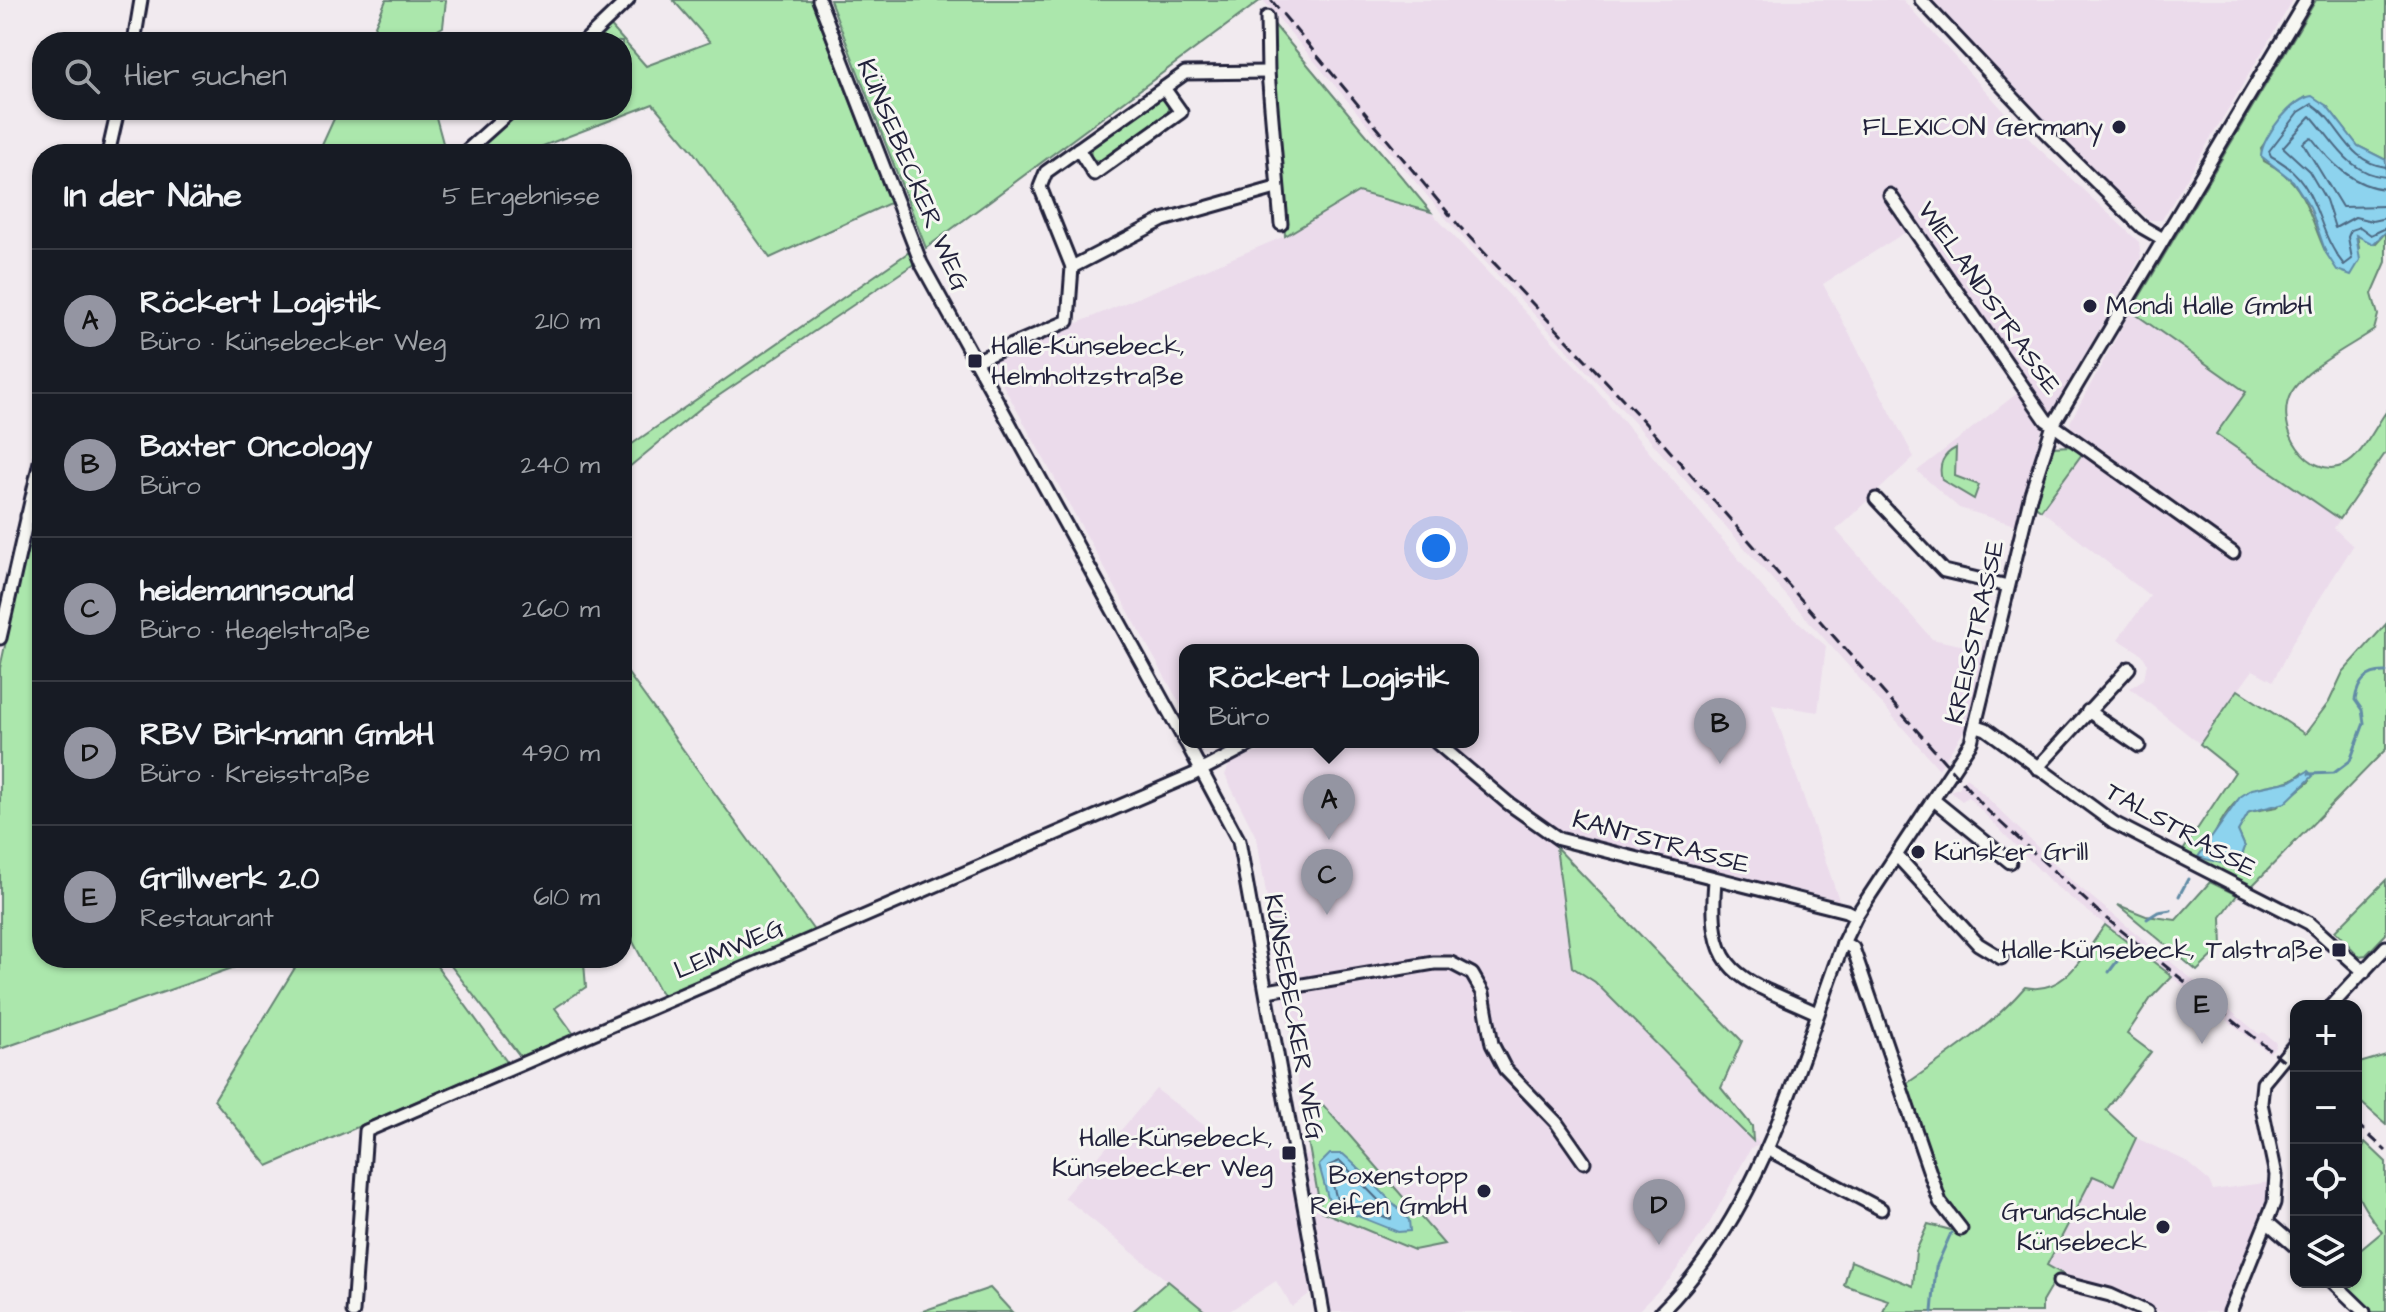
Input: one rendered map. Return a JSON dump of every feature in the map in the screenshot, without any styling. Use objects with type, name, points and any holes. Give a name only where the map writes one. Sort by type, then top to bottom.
[{"type":"street","points":[[136,32],[141,0]]},
{"type":"street","points":[[594,32],[628,0]]},
{"type":"street","name":"KÜNSEBECKER WEG","points":[[819,0],[921,263],[1179,730]]},
{"type":"street","points":[[1921,0],[2049,136],[2142,227],[2163,239]]},
{"type":"street","name":"KREISSTRASSE","points":[[1661,1312],[1682,1291],[1724,1234],[1767,1149],[1843,943],[1856,916],[1960,763],[1977,726],[2031,494],[2053,425],[2306,0]]},
{"type":"street","points":[[1267,17],[1268,72],[1281,224]]},
{"type":"street","points":[[975,361],[1068,321],[1072,267],[1040,187],[1046,172],[1185,73],[1268,72]]},
{"type":"street","points":[[1078,149],[1094,174],[1181,112],[1164,88]]},
{"type":"street","points":[[110,144],[116,120]]},
{"type":"street","points":[[474,144],[501,120]]},
{"type":"street","points":[[1072,267],[1163,220],[1276,188]]},
{"type":"street","name":"WIELANDSTRASSE","points":[[1890,195],[2053,425],[2233,553]]},
{"type":"street","points":[[0,638],[32,495]]},
{"type":"street","points":[[1876,499],[1944,571],[2008,586]]},
{"type":"street","points":[[27,516],[32,514]]},
{"type":"street","points":[[2037,768],[2129,668]]},
{"type":"street","points":[[2088,711],[2139,746]]},
{"type":"street","name":"TALSTRASSE","points":[[1977,726],[1986,729],[2114,823],[2309,923],[2364,972]]},
{"type":"street","name":"KÜNSEBECKER WEG","points":[[1189,748],[1239,841],[1323,1312]]},
{"type":"street","points":[[1201,770],[1243,748]]},
{"type":"street","name":"KANTSTRASSE","points":[[1443,748],[1508,803],[1559,839],[1837,908],[1856,916]]},
{"type":"street","name":"LEIMWEG","points":[[353,1312],[366,1131],[1201,770]]},
{"type":"street","points":[[1935,801],[2010,862]]},
{"type":"street","points":[[1897,856],[1978,944],[2001,958]]},
{"type":"street","points":[[1715,880],[1714,941],[1732,972],[1817,1013]]},
{"type":"street","points":[[1843,943],[1853,948],[1940,1202],[1961,1229]]},
{"type":"street","points":[[2337,1000],[2386,947]]},
{"type":"street","points":[[1267,991],[1434,963],[1462,967],[1472,974],[1483,993],[1492,1044],[1505,1069],[1556,1122],[1584,1162]]},
{"type":"street","points":[[2230,1312],[2274,1203],[2276,1175],[2262,1092],[2268,1074],[2290,1049]]},
{"type":"street","points":[[1767,1149],[1881,1209]]},
{"type":"street","points":[[2267,1222],[2290,1242]]},
{"type":"street","points":[[2059,1282],[2110,1295],[2147,1312]]},
{"type":"street","points":[[2339,1288],[2364,1312]]},
{"type":"shaded area","points":[[1263,0],[1903,0],[2034,144],[2139,242],[2141,257],[2042,429],[2015,525],[1959,508],[1917,471],[2019,392],[1909,230],[1823,284],[1914,457],[1836,530],[1932,639],[1979,649],[1986,645],[1968,725],[1939,769],[1633,421],[1455,229]]},
{"type":"shaded area","points":[[1933,0],[2293,0],[2162,220],[2149,220],[2056,136]]},
{"type":"shaded area","points":[[1358,192],[1431,212],[1588,379],[1772,599],[1826,646],[1818,712],[1772,705],[1839,900],[1553,833],[1450,748],[1479,748],[1479,644],[1179,644],[1179,702],[989,360],[1285,236]]},
{"type":"shaded area","points":[[2131,311],[2246,392],[2217,434],[2340,519],[2334,528],[2353,546],[2295,638],[2273,681],[2253,670],[2200,744],[2130,688],[2144,679],[2147,663],[2142,654],[2118,639],[2150,596],[2041,510],[2090,443],[2072,431],[2070,422]]},
{"type":"shaded area","points":[[1269,748],[1433,748],[1556,847],[1572,967],[1595,982],[1761,1145],[1751,1148],[1709,1224],[1670,1279],[1637,1312],[1317,1312],[1313,1291],[1292,1307],[1276,1281],[1228,1312],[1206,1312],[1064,1197],[1156,1089],[1226,1142],[1290,1157],[1310,1154],[1321,1211],[1324,1106],[1302,1109],[1257,839],[1225,775],[1230,762]]},
{"type":"shaded area","points":[[1966,777],[2072,881],[2259,1034],[2263,1032],[2276,1043],[2275,1047],[2269,1053],[2053,884],[1968,797],[1962,801],[1949,791],[1959,788]]},
{"type":"shaded area","name":"Grundschule Künsebeck","points":[[2136,1138],[2184,1160],[2209,1181],[2213,1190],[2270,1182],[2264,1209],[2223,1312],[2159,1312],[2110,1288],[2075,1281],[2047,1266],[2093,1176],[2115,1185]]},
{"type":"green space","points":[[386,0],[446,0],[443,27],[434,32],[372,32]]},
{"type":"green space","points":[[673,0],[811,0],[890,203],[770,258],[692,150],[653,104],[632,112],[632,50],[646,66],[710,42]]},
{"type":"green space","points":[[830,0],[1261,0],[926,248]]},
{"type":"green space","points":[[2316,0],[2386,0],[2386,160],[2358,146],[2327,106],[2306,97],[2292,107],[2261,148],[2264,161],[2290,179],[2298,189],[2326,253],[2359,248],[2357,234],[2376,243],[2386,232],[2386,262],[2372,294],[2378,315],[2374,330],[2307,375],[2291,393],[2287,407],[2287,421],[2298,448],[2318,465],[2331,468],[2344,465],[2356,456],[2386,412],[2386,452],[2340,519],[2216,434],[2246,392],[2131,311]]},
{"type":"green space","points":[[1272,22],[1431,212],[1358,192],[1285,236]]},
{"type":"green space","points":[[608,23],[616,32],[598,32]]},
{"type":"green space","points":[[1157,98],[1168,101],[1168,115],[1100,161],[1091,159],[1090,145]]},
{"type":"green space","points":[[333,120],[437,120],[443,144],[323,144]]},
{"type":"green space","points":[[503,120],[611,120],[548,144],[480,144]]},
{"type":"green space","points":[[909,252],[914,264],[702,407],[632,465],[632,444]]},
{"type":"green space","points":[[2070,446],[2082,454],[2041,510],[2034,505],[2053,447]]},
{"type":"green space","points":[[1956,448],[1955,476],[1979,485],[1974,499],[1942,480],[1942,461]]},
{"type":"green space","points":[[32,531],[32,968],[232,968],[0,1049],[0,668]]},
{"type":"green space","points":[[2386,624],[2386,749],[2252,886],[2182,852],[2235,772],[2200,744],[2238,690],[2305,734],[2329,702],[2343,672]],"holes":[[[2302,773],[2310,781],[2277,807],[2249,812],[2238,831],[2245,847],[2240,861],[2232,866],[2206,858],[2213,836],[2225,815],[2241,797]]]},
{"type":"green space","points":[[632,679],[815,932],[663,998],[632,940]]},
{"type":"green space","points":[[1556,847],[1742,1041],[1721,1088],[1752,1126],[1753,1141],[1595,982],[1572,967]]},
{"type":"green space","points":[[2386,880],[2386,934],[2366,955],[2359,956],[2335,931]]},
{"type":"green space","points":[[2210,882],[2237,895],[2221,917],[2222,947],[2197,971],[2118,905],[2146,916],[2176,920]]},
{"type":"green space","points":[[2105,925],[2172,976],[2151,998],[2127,1034],[2151,1052],[2106,1110],[2136,1138],[2114,1185],[2093,1176],[2047,1265],[2075,1281],[2056,1278],[2042,1302],[2042,1312],[1883,1312],[1888,1300],[1844,1285],[1851,1261],[1913,1286],[1916,1251],[1928,1224],[1951,1230],[1960,1218],[1947,1201],[1906,1084],[1984,1027],[2025,987],[2039,988],[2063,979]]},
{"type":"green space","points":[[295,968],[438,968],[507,1062],[268,1166],[214,1100]]},
{"type":"green space","points":[[453,968],[584,968],[586,987],[555,1008],[576,1037],[523,1060]]},
{"type":"green space","points":[[2386,1055],[2386,1124],[2362,1103],[2362,1062]]},
{"type":"green space","points":[[1323,1105],[1444,1244],[1414,1250],[1321,1211],[1302,1109]]},
{"type":"green space","points":[[2365,1142],[2386,1162],[2386,1312],[2371,1312],[2348,1288],[2362,1288],[2362,1249],[2382,1232],[2362,1204],[2362,1150]]},
{"type":"green space","points":[[1168,1281],[1206,1312],[1132,1312]]},
{"type":"green space","points":[[990,1288],[1012,1312],[920,1312]]},
{"type":"water","points":[[2312,96],[2327,106],[2358,146],[2386,160],[2386,232],[2373,244],[2356,235],[2360,260],[2351,275],[2337,270],[2326,253],[2310,207],[2293,181],[2261,156],[2267,138],[2280,119],[2296,103]]},
{"type":"water","points":[[2308,771],[2313,776],[2285,803],[2249,812],[2238,831],[2245,847],[2240,861],[2232,866],[2198,857],[2240,797],[2252,789],[2291,781]]},
{"type":"water","points":[[1330,1154],[1343,1154],[1360,1170],[1409,1220],[1410,1231],[1398,1232],[1330,1205],[1319,1165]]},
{"type":"waterway","points":[[2309,774],[2334,773],[2350,761],[2364,723],[2362,710],[2355,700],[2358,687],[2369,675],[2386,672]]},
{"type":"waterway","points":[[2179,896],[2188,879]]},
{"type":"waterway","points":[[2147,919],[2158,912],[2171,910]]},
{"type":"waterway","points":[[2109,972],[2124,952]]},
{"type":"waterway","points":[[1932,1312],[1936,1267],[1951,1233]]},
{"type":"railway","points":[[1271,0],[1459,226],[1638,415],[1988,811],[2102,915],[2290,1066]]},
{"type":"railway","points":[[2362,1129],[2386,1151]]},
{"type":"place","name":"FLEXICON Germany","points":[[2119,127]]},
{"type":"place","name":"Mondi Halle GmbH","points":[[2090,306]]},
{"type":"place","name":"Halle-Künsebeck, Helmholtzstraße","points":[[975,361]]},
{"type":"place","name":"Baxter Oncology","points":[[1720,764]]},
{"type":"place","name":"Röckert Logistik","points":[[1329,840]]},
{"type":"place","name":"Künsker Grill","points":[[1918,852]]},
{"type":"place","name":"heidemannsound","points":[[1327,915]]},
{"type":"place","name":"Halle-Künsebeck, Talstraße","points":[[2339,950]]},
{"type":"place","name":"Grillwerk 2.0","points":[[2202,1044]]},
{"type":"place","name":"Halle-Künsebeck, Künsebecker Weg","points":[[1289,1153]]},
{"type":"place","name":"Boxenstopp Reifen GmbH","points":[[1484,1191]]},
{"type":"place","name":"Grundschule Künsebeck","points":[[2163,1227]]},
{"type":"place","name":"RBV Birkmann GmbH","points":[[1659,1245]]}]
